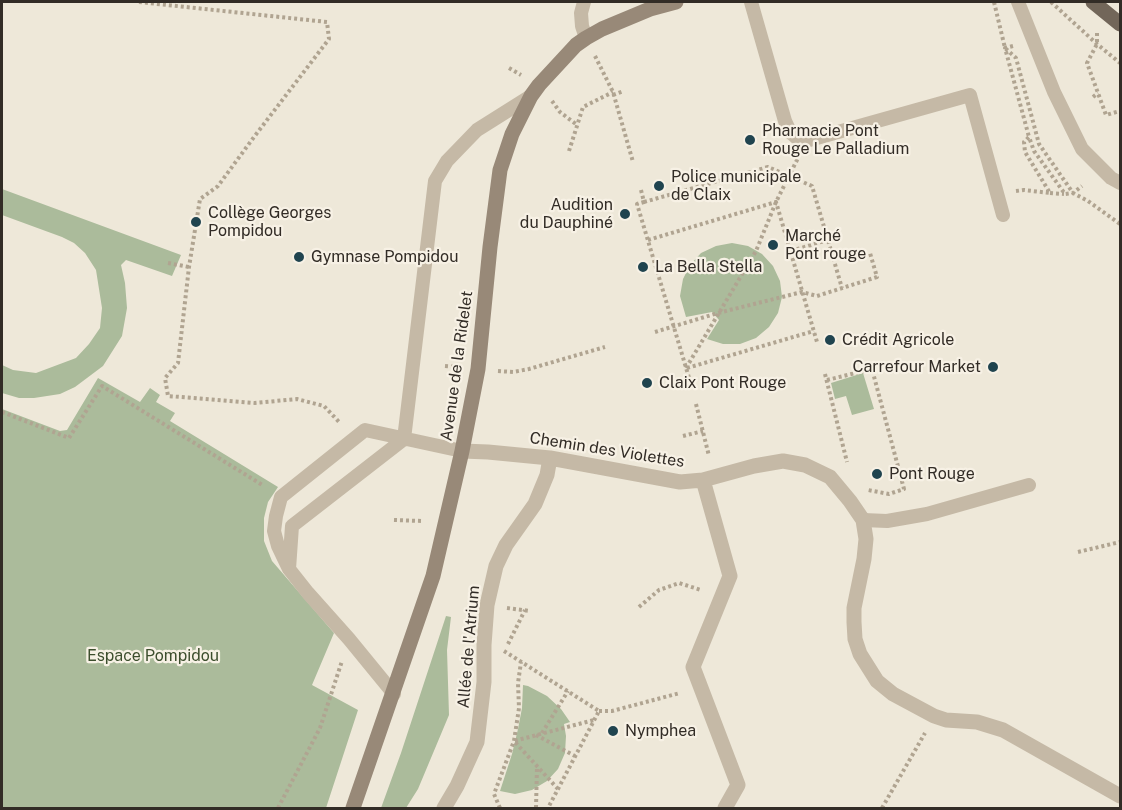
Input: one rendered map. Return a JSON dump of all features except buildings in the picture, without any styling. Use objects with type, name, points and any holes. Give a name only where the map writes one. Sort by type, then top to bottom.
[{"type":"main road","name":"Avenue de la Ridelet","points":[[353,808],[433,576],[462,451],[477,369],[500,170],[512,134],[535,91],[570,52],[586,38],[633,16],[676,2]]},
{"type":"main road","points":[[1093,2],[1120,24]]},
{"type":"street","name":"Chemin des Violettes","points":[[462,451],[550,458],[680,482],[709,479],[783,460],[805,465],[830,477],[863,520]]},
{"type":"street","name":"Allée de l'Atrium","points":[[444,808],[477,742],[484,682],[487,605],[496,566],[506,545],[534,504],[547,475],[550,458]]},
{"type":"street","points":[[709,479],[730,576],[693,667],[738,785],[725,808]]},
{"type":"street","points":[[863,520],[866,540],[854,608],[855,639],[860,654],[877,681],[893,694],[934,716],[946,720],[977,722],[1003,730],[1120,796]]},
{"type":"lane","points":[[584,2],[581,13],[586,38]]},
{"type":"lane","points":[[751,2],[785,121],[790,132],[798,139],[806,141],[970,95],[1003,215]]},
{"type":"lane","points":[[1018,2],[1054,92],[1082,149],[1111,178],[1120,183]]},
{"type":"lane","points":[[289,569],[292,526],[404,439],[435,181],[447,160],[477,130],[535,91]]},
{"type":"lane","points":[[393,694],[289,569],[274,531],[281,497],[365,430],[462,451]]},
{"type":"lane","points":[[863,520],[887,521],[927,514],[1029,485]]},
{"type":"path","points":[[139,2],[327,22],[329,39],[218,186],[200,199],[189,267],[178,363],[165,378],[168,396],[255,403],[297,399],[324,406],[355,438]]},
{"type":"path","points":[[1051,2],[1120,63]]},
{"type":"path","points":[[1097,32],[1097,44],[1087,63],[1106,115],[1120,111]]},
{"type":"path","points":[[586,38],[613,93],[633,162]]},
{"type":"path","points":[[1015,45],[1005,48],[1029,138],[1034,151],[1065,194]]},
{"type":"path","points":[[535,91],[577,125]]},
{"type":"path","points":[[569,151],[583,107],[613,93],[624,91]]},
{"type":"path","points":[[1093,97],[1098,93]]},
{"type":"path","points":[[1029,138],[1024,142],[1024,152],[1050,193]]},
{"type":"path","points":[[686,368],[756,251],[776,202],[806,141]]},
{"type":"path","points":[[690,381],[637,204],[768,167],[812,186],[842,288]]},
{"type":"path","points":[[997,192],[1023,190],[1065,194],[1073,193],[1082,186]]},
{"type":"path","points":[[641,190],[644,202]]},
{"type":"path","points":[[648,240],[776,202]]},
{"type":"path","points":[[776,202],[817,342]]},
{"type":"path","points":[[791,251],[828,240]]},
{"type":"path","points":[[655,332],[802,292],[817,296],[877,277],[870,253]]},
{"type":"path","points":[[168,263],[189,267]]},
{"type":"path","points":[[686,368],[814,331]]},
{"type":"path","points":[[445,366],[513,372],[605,346]]},
{"type":"path","points":[[826,380],[872,369],[904,489],[890,494],[868,490],[862,483]]},
{"type":"path","points":[[825,374],[850,471],[850,501]]},
{"type":"path","points":[[2,412],[69,438],[102,386],[281,497]]},
{"type":"path","points":[[696,404],[703,431],[709,479]]},
{"type":"path","points":[[683,436],[703,431]]},
{"type":"path","points":[[887,521],[890,494]]},
{"type":"path","points":[[394,520],[422,521]]},
{"type":"path","points":[[1077,552],[1120,542]]},
{"type":"path","points":[[639,607],[658,590],[679,583],[697,587],[720,600]]},
{"type":"path","points":[[525,610],[504,651],[599,711],[612,711],[700,687]]},
{"type":"path","points":[[278,808],[320,728],[349,639]]},
{"type":"path","points":[[500,808],[494,794],[514,741],[519,708],[518,683],[521,662]]},
{"type":"path","points":[[542,734],[568,691]]},
{"type":"path","points":[[548,808],[599,711]]},
{"type":"path","points":[[882,808],[934,716]]},
{"type":"path","points":[[514,741],[595,719]]},
{"type":"path","points":[[536,735],[575,756]]},
{"type":"path","points":[[514,741],[558,789]]},
{"type":"path","points":[[536,808],[537,766]]},
{"type":"green space","points":[[2,189],[181,255],[172,276],[126,260],[121,265],[127,308],[122,336],[103,366],[75,387],[60,394],[19,398],[2,393],[2,365],[13,370],[36,373],[76,358],[100,328],[102,308],[96,270],[85,253],[74,243],[2,215]]},
{"type":"green space","points":[[732,243],[748,246],[762,254],[773,266],[780,281],[782,297],[778,313],[769,327],[756,338],[740,344],[723,344],[707,339],[719,320],[712,312],[686,317],[680,296],[683,279],[690,265],[701,253],[716,246]]},
{"type":"green space","points":[[863,373],[874,409],[852,415],[846,396],[835,399],[831,383]]},
{"type":"green space","name":"Espace Pompidou","points":[[98,378],[140,402],[150,388],[160,395],[156,402],[175,413],[170,421],[278,487],[268,502],[264,518],[264,541],[272,561],[334,633],[312,685],[358,710],[326,808],[2,808],[2,409],[60,431],[67,430]]},
{"type":"green space","points":[[446,616],[451,617],[447,650],[449,715],[418,789],[406,808],[381,808],[401,753]]},
{"type":"green space","points":[[523,685],[547,696],[561,709],[570,722],[564,724],[565,753],[558,769],[547,781],[532,790],[515,794],[500,791],[518,729]]},
{"type":"place","name":"Pharmacie Pont Rouge Le Palladium","points":[[750,140]]},
{"type":"place","name":"Police municipale de Claix","points":[[659,186]]},
{"type":"place","name":"Audition du Dauphiné","points":[[625,214]]},
{"type":"place","name":"Collège Georges Pompidou","points":[[196,222]]},
{"type":"place","name":"Marché Pont rouge","points":[[773,245]]},
{"type":"place","name":"Gymnase Pompidou","points":[[299,257]]},
{"type":"place","name":"La Bella Stella","points":[[643,267]]},
{"type":"place","name":"Crédit Agricole","points":[[830,340]]},
{"type":"place","name":"Carrefour Market","points":[[993,367]]},
{"type":"place","name":"Claix Pont Rouge","points":[[647,383]]},
{"type":"place","name":"Pont Rouge","points":[[877,474]]},
{"type":"place","name":"Nymphea","points":[[613,731]]}]
